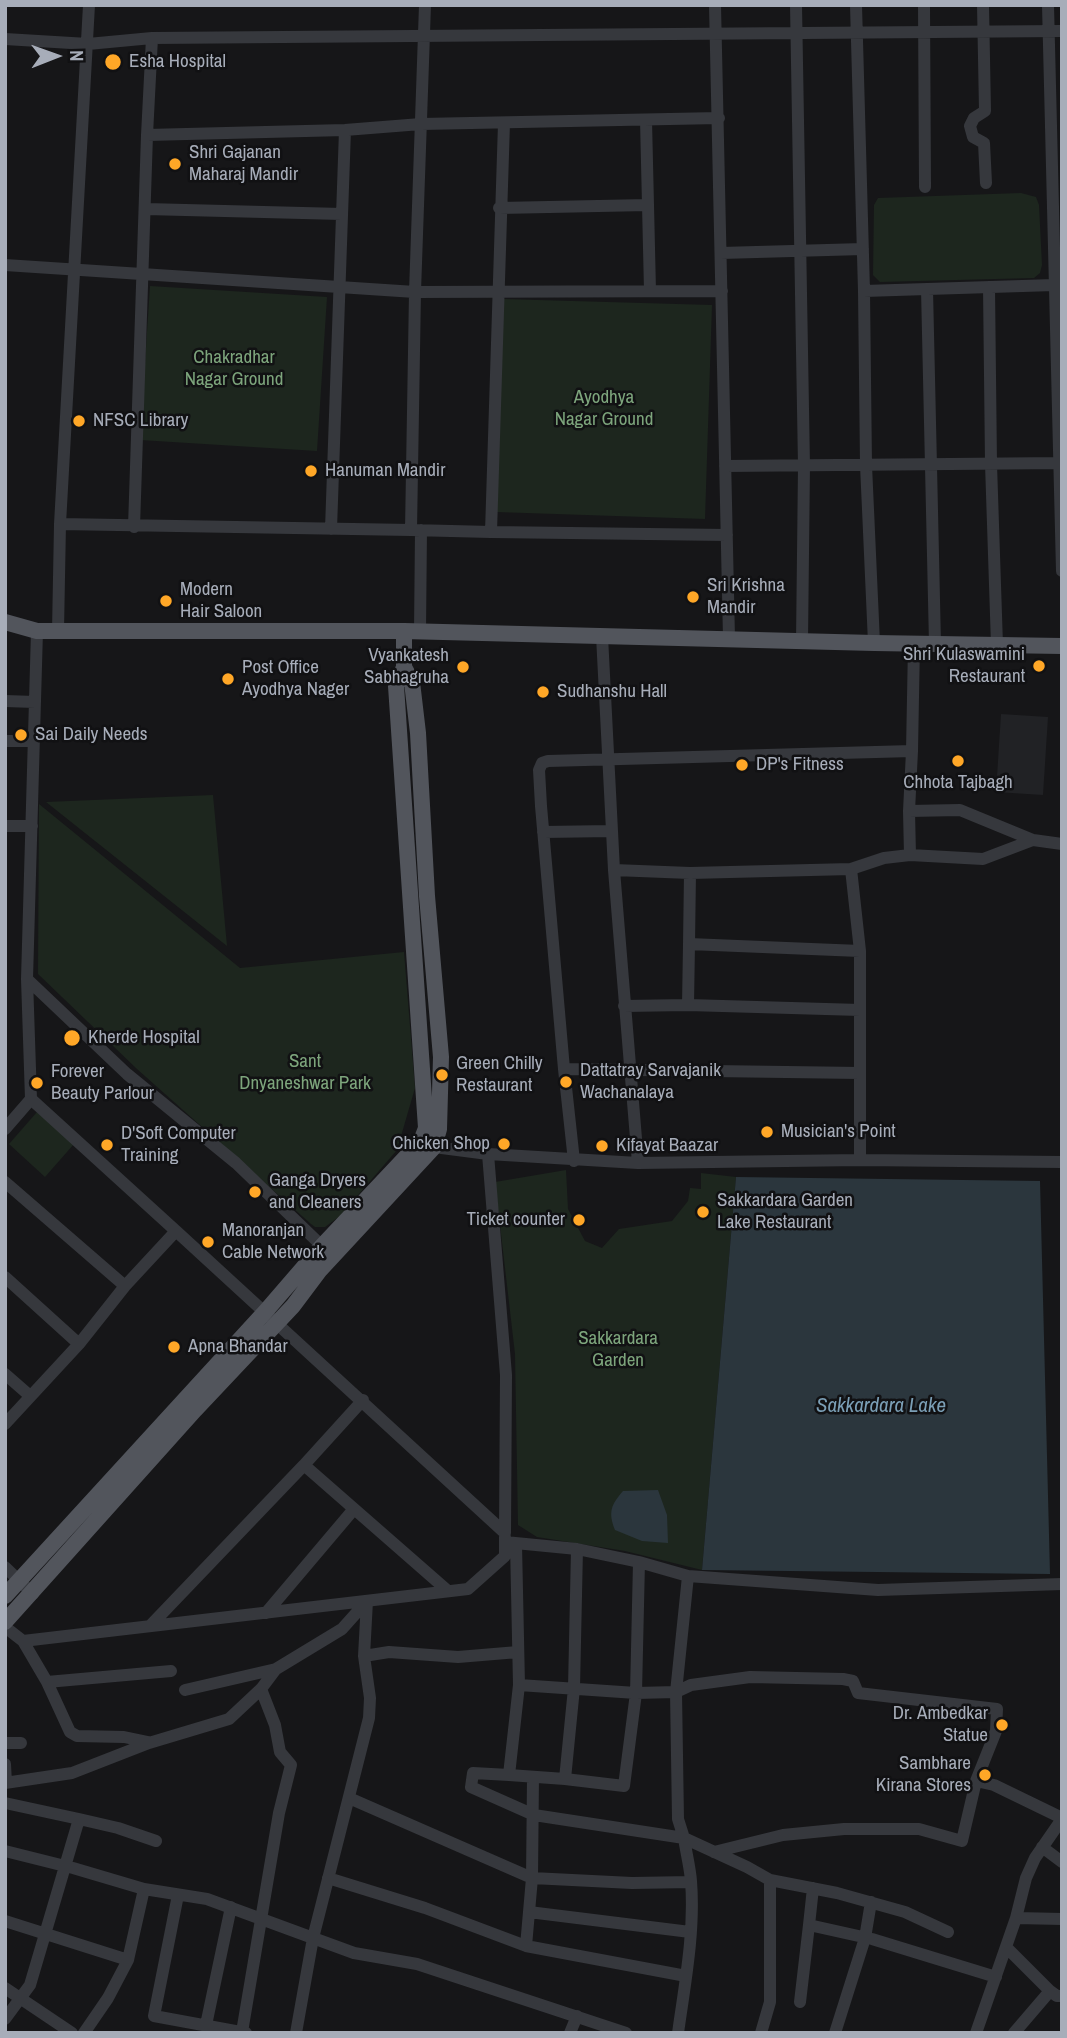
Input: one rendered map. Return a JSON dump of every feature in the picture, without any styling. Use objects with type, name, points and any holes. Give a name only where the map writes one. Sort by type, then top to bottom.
[{"type":"main road","points":[[5,622],[37,631],[412,631],[1062,646]]},
{"type":"main road","points":[[5,1596],[271,1318],[293,1306],[370,1206],[428,1144],[421,924],[396,686],[404,667],[412,631]]},
{"type":"main road","points":[[5,1624],[271,1318],[322,1246],[370,1206]]},
{"type":"street","points":[[58,631],[60,524],[72,269],[89,5]]},
{"type":"street","points":[[412,631],[416,530],[415,292],[425,5]]},
{"type":"street","points":[[715,5],[729,638]]},
{"type":"street","points":[[796,5],[804,466],[802,641]]},
{"type":"street","points":[[856,5],[866,465],[874,643]]},
{"type":"street","points":[[924,5],[925,187]]},
{"type":"street","points":[[983,5],[985,111],[974,118],[970,126],[973,137],[984,143],[986,183]]},
{"type":"street","points":[[1048,5],[1055,31],[1054,285],[1062,571]]},
{"type":"street","points":[[5,39],[88,44],[152,37],[1055,31]]},
{"type":"street","points":[[134,527],[152,37]]},
{"type":"street","points":[[147,135],[345,130],[421,124],[719,118]]},
{"type":"street","points":[[646,120],[650,291]]},
{"type":"street","points":[[491,532],[503,123]]},
{"type":"street","points":[[331,529],[345,130]]},
{"type":"street","points":[[499,208],[648,205]]},
{"type":"street","points":[[146,209],[342,214]]},
{"type":"street","points":[[721,253],[863,249]]},
{"type":"street","points":[[5,265],[415,292],[722,291]]},
{"type":"street","points":[[864,291],[1054,285]]},
{"type":"street","points":[[989,287],[997,645]]},
{"type":"street","points":[[928,289],[935,644]]},
{"type":"street","points":[[725,466],[1060,463]]},
{"type":"street","points":[[60,524],[727,534]]},
{"type":"street","points":[[5,1129],[31,1099],[27,979],[37,631]]},
{"type":"street","points":[[602,636],[614,870],[638,1163]]},
{"type":"street","points":[[910,855],[914,644]]},
{"type":"street","points":[[5,701],[35,702]]},
{"type":"street","points":[[5,741],[32,741]]},
{"type":"street","points":[[574,1161],[543,832],[539,771],[542,763],[607,758],[912,751]]},
{"type":"street","points":[[909,811],[960,810],[1032,840],[1062,844]]},
{"type":"street","points":[[5,826],[32,826]]},
{"type":"street","points":[[543,832],[612,831]]},
{"type":"street","points":[[614,870],[690,873],[851,869],[884,858],[910,855],[983,859],[1032,840]]},
{"type":"street","points":[[851,869],[859,951],[860,1160]]},
{"type":"street","points":[[688,1005],[690,873]]},
{"type":"street","points":[[690,944],[859,951]]},
{"type":"street","points":[[27,979],[127,1074],[236,1163],[322,1246]]},
{"type":"street","points":[[625,1006],[860,1010]]},
{"type":"street","points":[[564,1069],[860,1073]]},
{"type":"street","points":[[31,1099],[363,1400],[509,1540],[577,1549],[688,1576],[878,1590],[1062,1584]]},
{"type":"street","points":[[428,1144],[488,1154],[638,1163],[860,1160],[1062,1162]]},
{"type":"street","points":[[488,1154],[506,1375],[509,1540],[518,1652],[519,1685],[509,1775]]},
{"type":"street","points":[[5,1181],[124,1286]]},
{"type":"street","points":[[5,1424],[79,1343],[124,1286],[176,1231]]},
{"type":"street","points":[[5,1277],[79,1343]]},
{"type":"street","points":[[5,1374],[30,1395]]},
{"type":"street","points":[[150,1626],[363,1400]]},
{"type":"street","points":[[304,1465],[448,1591]]},
{"type":"street","points":[[266,1613],[354,1508]]},
{"type":"street","points":[[23,1641],[468,1589],[505,1556],[509,1540]]},
{"type":"street","points":[[565,1779],[574,1688],[577,1549]]},
{"type":"street","points":[[639,1562],[636,1693],[624,1786],[473,1773],[471,1787],[534,1815],[684,1838],[770,1880],[872,1902],[905,1912],[948,1932]]},
{"type":"street","points":[[5,1567],[33,1594]]},
{"type":"street","points":[[678,2033],[690,1932],[691,1882],[678,1819],[676,1692],[688,1576]]},
{"type":"street","points":[[296,2033],[313,1938],[369,1718],[370,1698],[364,1656],[367,1601]]},
{"type":"street","points":[[184,1690],[276,1669],[342,1629],[367,1601]]},
{"type":"street","points":[[5,1624],[23,1641],[47,1682],[70,1732],[77,1736],[124,1737],[149,1743]]},
{"type":"street","points":[[364,1656],[389,1652],[458,1657],[518,1652]]},
{"type":"street","points":[[5,1764],[6,1783],[72,1773],[149,1743],[229,1719],[261,1689],[276,1669]]},
{"type":"street","points":[[47,1682],[171,1671]]},
{"type":"street","points":[[519,1685],[636,1693],[676,1692],[691,1685],[750,1677],[843,1679],[853,1681],[858,1693],[997,1709],[996,1731],[976,1781],[962,1841],[919,1829],[844,1829],[783,1835],[714,1852]]},
{"type":"street","points":[[178,1895],[154,2016],[244,2032],[260,1919],[290,1765],[280,1752],[275,1725],[261,1689]]},
{"type":"street","points":[[5,1742],[20,1743]]},
{"type":"street","points":[[526,1946],[532,1878],[533,1777]]},
{"type":"street","points":[[976,1781],[994,1785],[1062,1818],[1042,1847],[1026,1878],[1007,1948],[976,2033]]},
{"type":"street","points":[[349,1798],[532,1878],[632,1883],[691,1882]]},
{"type":"street","points":[[5,1802],[117,1828],[156,1841]]},
{"type":"street","points":[[5,2018],[30,1985],[79,1819]]},
{"type":"street","points":[[1042,1847],[1062,1862]]},
{"type":"street","points":[[5,1851],[144,1889],[207,1899],[354,1954],[417,1964],[626,2033]]},
{"type":"street","points":[[328,1878],[425,1908],[526,1946],[686,1976]]},
{"type":"street","points":[[761,2033],[770,2002],[770,1880]]},
{"type":"street","points":[[800,2002],[813,1888]]},
{"type":"street","points":[[84,2033],[108,1998],[128,1960],[144,1889]]},
{"type":"street","points":[[835,2033],[865,1938],[872,1902]]},
{"type":"street","points":[[206,2025],[231,1907]]},
{"type":"street","points":[[529,1912],[690,1932]]},
{"type":"street","points":[[1016,1918],[1062,1919]]},
{"type":"street","points":[[5,1921],[128,1960]]},
{"type":"street","points":[[809,1925],[865,1938],[996,1978]]},
{"type":"street","points":[[1007,1948],[1058,1996],[1014,2033]]},
{"type":"street","points":[[5,1988],[72,2033]]},
{"type":"street","points":[[570,2033],[577,2017]]},
{"type":"shaded area","points":[[1001,714],[1048,717],[1043,795],[996,792]]},
{"type":"green space","points":[[1021,193],[1036,197],[1039,205],[1042,265],[1040,273],[1034,278],[880,282],[873,275],[874,205],[878,198]]},
{"type":"green space","name":"Chakradhar Nagar Ground","points":[[150,286],[327,297],[317,451],[140,440]]},
{"type":"green space","name":"Ayodhya Nagar Ground","points":[[503,299],[712,305],[705,519],[496,512]]},
{"type":"green space","points":[[213,795],[227,946],[46,802]]},
{"type":"green space","name":"Sant Dnyaneshwar Park","points":[[39,804],[240,968],[404,952],[415,1088],[397,1150],[340,1216],[325,1227],[311,1224],[137,1069],[38,974]]},
{"type":"green space","points":[[37,1112],[74,1144],[45,1177],[9,1144]]},
{"type":"green space","name":"Sakkardara Garden","points":[[566,1170],[568,1209],[585,1241],[602,1248],[619,1229],[672,1221],[688,1201],[690,1188],[701,1189],[701,1173],[736,1177],[702,1570],[625,1551],[537,1537],[518,1525],[515,1354],[495,1182]]},
{"type":"water","name":"Sakkardara Lake","points":[[736,1177],[1040,1181],[1050,1574],[702,1570]]},
{"type":"water","points":[[658,1490],[667,1515],[668,1543],[642,1541],[615,1530],[612,1509],[623,1491]]},
{"type":"place","name":"Esha Hospital","points":[[113,62]]},
{"type":"place","name":"Shri Gajanan Maharaj Mandir","points":[[175,164]]},
{"type":"place","name":"NFSC Library","points":[[79,421]]},
{"type":"place","name":"Hanuman Mandir","points":[[311,471]]},
{"type":"place","name":"Sri Krishna Mandir","points":[[693,597]]},
{"type":"place","name":"Modern Hair Saloon","points":[[166,601]]},
{"type":"place","name":"Shri Kulaswamini Restaurant","points":[[1039,666]]},
{"type":"place","name":"Vyankatesh Sabhagruha","points":[[463,667]]},
{"type":"place","name":"Post Office Ayodhya Nager","points":[[228,679]]},
{"type":"place","name":"Sudhanshu Hall","points":[[543,692]]},
{"type":"place","name":"Sai Daily Needs","points":[[21,735]]},
{"type":"place","name":"Chhota Tajbagh","points":[[958,761]]},
{"type":"place","name":"DP's Fitness","points":[[742,765]]},
{"type":"place","name":"Kherde Hospital","points":[[72,1038]]},
{"type":"place","name":"Green Chilly Restaurant","points":[[442,1075]]},
{"type":"place","name":"Dattatray Sarvajanik Wachanalaya","points":[[566,1082]]},
{"type":"place","name":"Forever Beauty Parlour","points":[[37,1083]]},
{"type":"place","name":"Musician's Point","points":[[767,1132]]},
{"type":"place","name":"Chicken Shop","points":[[504,1144]]},
{"type":"place","name":"D'Soft Computer Training","points":[[107,1145]]},
{"type":"place","name":"Kifayat Baazar","points":[[602,1146]]},
{"type":"place","name":"Ganga Dryers and Cleaners","points":[[255,1192]]},
{"type":"place","name":"Sakkardara Garden Lake Restaurant","points":[[703,1212]]},
{"type":"place","name":"Ticket counter","points":[[579,1220]]},
{"type":"place","name":"Manoranjan Cable Network","points":[[208,1242]]},
{"type":"place","name":"Apna Bhandar","points":[[174,1347]]},
{"type":"place","name":"Dr. Ambedkar Statue","points":[[1002,1725]]},
{"type":"place","name":"Sambhare Kirana Stores","points":[[985,1775]]}]
